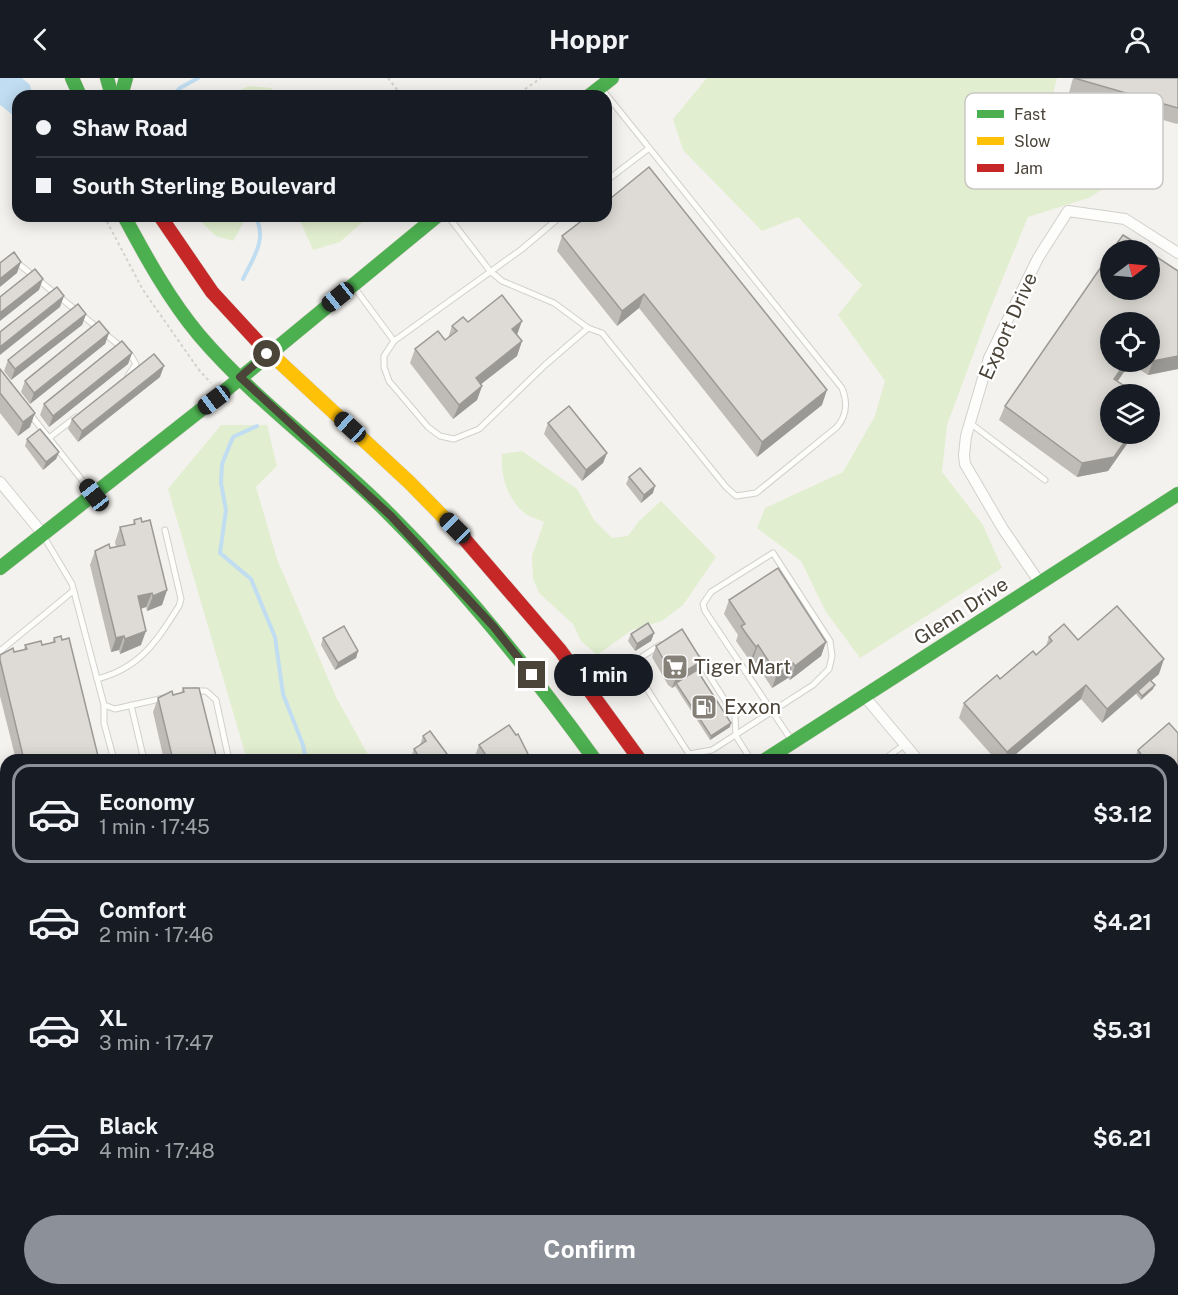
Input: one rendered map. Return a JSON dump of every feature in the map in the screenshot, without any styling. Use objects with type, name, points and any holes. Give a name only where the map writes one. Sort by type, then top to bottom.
[{"type":"main road","points":[[597,90],[612,78]]},
{"type":"main road","points":[[128,222],[184,316],[240,377],[358,483],[457,585],[539,684],[591,754]]},
{"type":"main road","points":[[164,222],[198,276],[267,354],[393,466],[455,528],[572,663],[636,754]]},
{"type":"main road","points":[[0,568],[221,394],[430,222]]},
{"type":"main road","name":"Glenn Drive","points":[[775,754],[1178,494]]},
{"type":"street","name":"Export Drive","points":[[1040,583],[1003,529],[965,464],[966,436],[989,358],[1038,258],[1068,211],[1125,219],[1178,253]]},
{"type":"street","points":[[0,482],[42,534]]},
{"type":"street","points":[[865,697],[912,754]]},
{"type":"lane","points":[[453,222],[490,271],[502,281],[554,303],[588,328],[602,333],[736,496],[756,493],[837,427],[845,413],[845,397],[842,388],[648,148],[612,110]]},
{"type":"lane","points":[[612,176],[648,148]]},
{"type":"lane","points":[[553,222],[394,342],[384,356],[384,367],[389,381],[428,427],[448,439],[464,437],[479,429],[545,365],[588,328]]},
{"type":"lane","points":[[9,256],[130,354],[136,364],[125,378]]},
{"type":"lane","points":[[353,285],[394,342]]},
{"type":"lane","points":[[28,412],[94,495]]},
{"type":"lane","points":[[49,438],[83,412]]},
{"type":"lane","points":[[970,423],[1046,480]]},
{"type":"lane","points":[[97,679],[124,671],[137,660],[154,644],[180,606],[181,599],[165,530]]},
{"type":"lane","points":[[42,534],[69,578],[74,591],[104,705],[104,723],[112,754]]},
{"type":"lane","points":[[664,642],[631,664],[689,754],[712,750],[736,736],[744,728],[773,713],[813,685],[829,669],[832,656],[830,641],[773,553],[711,592],[703,604],[773,713],[793,743]]},
{"type":"lane","points":[[0,651],[74,591]]},
{"type":"lane","points":[[697,656],[735,716],[736,736],[747,754]]},
{"type":"lane","points":[[187,692],[206,691],[216,700],[229,754]]},
{"type":"lane","points":[[104,705],[115,709],[176,695]]},
{"type":"lane","points":[[131,705],[143,754]]},
{"type":"lane","points":[[891,754],[904,745]]},
{"type":"path","points":[[388,78],[397,90]]},
{"type":"path","points":[[524,90],[541,78]]},
{"type":"path","points":[[107,222],[143,290],[199,370],[221,394]]},
{"type":"green space","points":[[707,78],[1057,78],[1053,93],[965,93],[965,189],[1104,189],[1088,198],[1028,217],[990,309],[947,425],[942,472],[983,525],[1002,568],[860,658],[826,612],[801,561],[757,528],[765,508],[843,472],[875,416],[885,381],[838,315],[862,285],[798,217],[762,231],[683,150],[673,119]]},
{"type":"green space","points":[[249,86],[273,90],[240,90]]},
{"type":"green space","points":[[201,222],[244,222],[233,241],[216,236]]},
{"type":"green space","points":[[301,222],[362,222],[340,242],[313,250]]},
{"type":"green space","points":[[221,425],[267,425],[277,466],[256,487],[277,559],[336,697],[368,754],[245,754],[168,489]]},
{"type":"green space","points":[[522,451],[577,489],[594,520],[612,538],[628,536],[639,521],[661,501],[716,557],[683,605],[662,621],[632,630],[597,655],[581,641],[573,624],[539,593],[533,579],[532,556],[544,522],[522,511],[512,499],[502,469],[502,454]]},
{"type":"water","points":[[0,78],[22,78],[30,85],[31,90],[12,90],[12,114],[0,105]]},
{"type":"building","points":[[1074,78],[1178,78],[1178,108],[1163,104],[1163,93],[1126,93]]},
{"type":"building","points":[[649,167],[827,390],[762,442],[644,294],[622,311],[562,236],[580,222],[612,222],[612,197]]},
{"type":"building","points":[[1123,235],[1131,240],[1119,240]]},
{"type":"building","points":[[14,252],[21,262],[0,279],[0,263]]},
{"type":"building","points":[[1160,259],[1178,271],[1178,356],[1160,360],[1160,312],[1100,312],[1100,372],[1119,372],[1114,379],[1122,384],[1100,384],[1100,444],[1123,444],[1114,457],[1082,463],[1005,406],[1100,268],[1100,300],[1160,300]]},
{"type":"building","points":[[35,269],[43,279],[0,313],[0,297]]},
{"type":"building","points":[[57,287],[64,296],[0,347],[0,332]]},
{"type":"building","points":[[502,295],[522,321],[512,329],[522,341],[476,378],[482,386],[459,405],[415,349],[438,331],[445,340],[457,331],[452,326],[463,317],[468,322]]},
{"type":"building","points":[[78,304],[86,314],[15,369],[8,360]]},
{"type":"building","points":[[99,321],[109,333],[34,393],[25,381]]},
{"type":"building","points":[[122,341],[132,353],[53,416],[44,404]]},
{"type":"building","points":[[154,354],[164,366],[82,431],[72,419]]},
{"type":"building","points":[[0,369],[35,413],[23,422],[0,393]]},
{"type":"building","points":[[569,406],[607,453],[586,470],[548,423]]},
{"type":"building","points":[[40,429],[59,452],[46,462],[27,439]]},
{"type":"building","points":[[640,468],[655,486],[644,495],[629,477]]},
{"type":"building","points":[[141,518],[142,522],[150,520],[167,590],[153,596],[152,593],[138,596],[146,631],[125,639],[124,636],[116,638],[95,551],[109,544],[110,548],[125,545],[120,527],[135,524],[134,520]]},
{"type":"building","points":[[778,568],[826,642],[795,666],[793,663],[777,674],[758,645],[756,647],[741,626],[745,624],[729,600]]},
{"type":"building","points":[[1117,606],[1164,659],[1107,709],[1086,685],[1007,752],[964,703],[997,675],[1000,679],[1033,651],[1036,655],[1052,641],[1049,637],[1064,624],[1078,640]]},
{"type":"building","points":[[648,623],[654,633],[637,644],[631,634]]},
{"type":"building","points":[[344,626],[358,651],[338,663],[323,638]]},
{"type":"building","points":[[682,629],[702,661],[676,677],[672,675],[656,646]]},
{"type":"building","points":[[61,636],[62,640],[69,638],[98,754],[23,754],[0,655],[13,648],[14,652],[27,649],[25,645],[41,641],[42,645],[55,642],[54,638]]},
{"type":"building","points":[[697,670],[731,723],[711,736],[676,683]]},
{"type":"building","points":[[1150,680],[1155,685],[1142,696],[1138,691]]},
{"type":"building","points":[[183,688],[199,688],[216,754],[172,754],[158,698],[172,691],[173,695],[184,692]]},
{"type":"building","points":[[1169,723],[1178,733],[1178,754],[1141,754],[1138,750]]},
{"type":"building","points":[[509,725],[516,735],[518,734],[528,754],[485,754],[479,745]]},
{"type":"building","points":[[430,731],[447,754],[417,754],[414,749],[426,741],[423,736]]},
{"type":"waterway","points":[[178,90],[198,78]]},
{"type":"waterway","points":[[243,279],[260,241],[258,222]]},
{"type":"waterway","points":[[257,426],[233,437],[222,464],[221,483],[226,510],[220,553],[251,579],[275,637],[283,694],[305,754]]},
{"type":"traffic: fast","points":[[72,78],[77,90]]},
{"type":"traffic: fast","points":[[107,78],[110,90]]},
{"type":"traffic: fast","points":[[123,90],[126,78]]},
{"type":"traffic: fast","points":[[597,90],[612,78]]},
{"type":"traffic: fast","points":[[127,222],[168,292],[199,335],[244,383],[367,493],[419,544],[498,634],[591,754]]},
{"type":"traffic: fast","points":[[0,568],[221,394],[430,222]]},
{"type":"traffic: fast","points":[[774,754],[1178,494]]},
{"type":"traffic: slow","points":[[259,343],[409,482],[461,535]]},
{"type":"traffic: jam","points":[[164,222],[212,292],[259,343]]},
{"type":"traffic: jam","points":[[461,535],[560,650],[636,754]]},
{"type":"place","name":"Tiger Mart","points":[[675,667]]},
{"type":"place","name":"Exxon","points":[[704,707]]},
{"type":"route","points":[[267,354],[240,377],[358,483],[391,516],[457,585],[532,675]]}]
